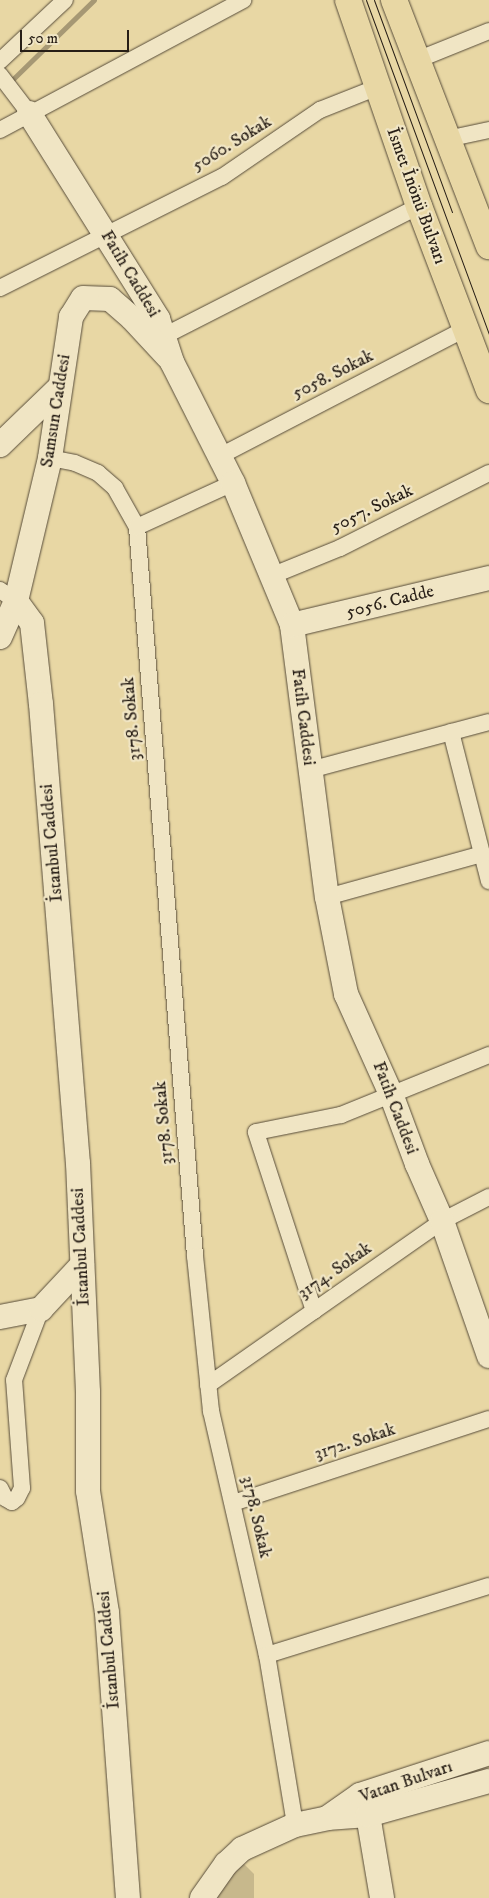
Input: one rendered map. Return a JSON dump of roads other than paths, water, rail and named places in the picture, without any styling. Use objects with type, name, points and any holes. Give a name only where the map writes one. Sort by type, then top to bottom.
[{"type":"main road","name":"İsmet İnönü Bulvarı","points":[[348,0],[419,206],[464,329],[489,390]]},
{"type":"main road","points":[[394,0],[489,246]]},
{"type":"street","points":[[29,113],[0,71],[65,0]]},
{"type":"street","points":[[0,130],[242,0]]},
{"type":"street","points":[[417,60],[489,31]]},
{"type":"street","name":"5060. Sokak","points":[[0,288],[107,236],[222,176],[320,110],[378,87]]},
{"type":"street","name":"Fatih Caddesi","points":[[29,113],[158,319],[172,362],[233,483],[292,625],[327,897],[346,994],[391,1094],[417,1164],[442,1221],[489,1356]]},
{"type":"street","points":[[447,139],[489,130]]},
{"type":"street","points":[[164,336],[419,206]]},
{"type":"street","name":"Samsun Caddesi","points":[[0,637],[8,596],[50,458],[71,318],[83,298],[110,299],[132,318],[172,362]]},
{"type":"street","name":"5058. Sokak","points":[[220,456],[464,329]]},
{"type":"street","points":[[0,445],[60,387]]},
{"type":"street","name":"3178. Sokak","points":[[50,458],[75,463],[98,473],[115,488],[137,527],[195,1256],[211,1411],[267,1655],[295,1825]]},
{"type":"street","name":"5057. Sokak","points":[[272,576],[340,548],[489,473]]},
{"type":"street","points":[[137,527],[233,483]]},
{"type":"street","name":"5056. Cadde","points":[[292,625],[489,578]]},
{"type":"street","name":"İstanbul Caddesi","points":[[8,596],[32,623],[40,695],[75,1119],[88,1392],[88,1490],[107,1613],[128,1898]]},
{"type":"street","points":[[310,770],[489,722]]},
{"type":"street","points":[[451,732],[489,881]]},
{"type":"street","points":[[327,897],[482,854]]},
{"type":"street","points":[[314,1310],[256,1132],[342,1115],[489,1055]]},
{"type":"street","name":"3174. Sokak","points":[[208,1385],[442,1221],[489,1197]]},
{"type":"street","points":[[0,1488],[5,1498],[12,1502],[17,1498],[22,1488],[14,1380],[41,1309],[82,1265]]},
{"type":"street","points":[[0,1317],[41,1309]]},
{"type":"street","name":"3172. Sokak","points":[[233,1502],[489,1419]]},
{"type":"street","points":[[267,1655],[489,1586]]},
{"type":"street","name":"Vatan Bulvarı","points":[[327,1818],[360,1795],[489,1752]]},
{"type":"street","name":"Vatan Bulvarı","points":[[202,1898],[226,1864],[242,1849],[295,1825],[327,1818],[368,1816],[489,1781]]},
{"type":"street","points":[[368,1816],[382,1898]]},
{"type":"waterway","points":[[10,82],[94,0]]},
{"type":"tram line","points":[[366,0],[489,334]]},
{"type":"tram line","points":[[374,0],[452,212]]}]
